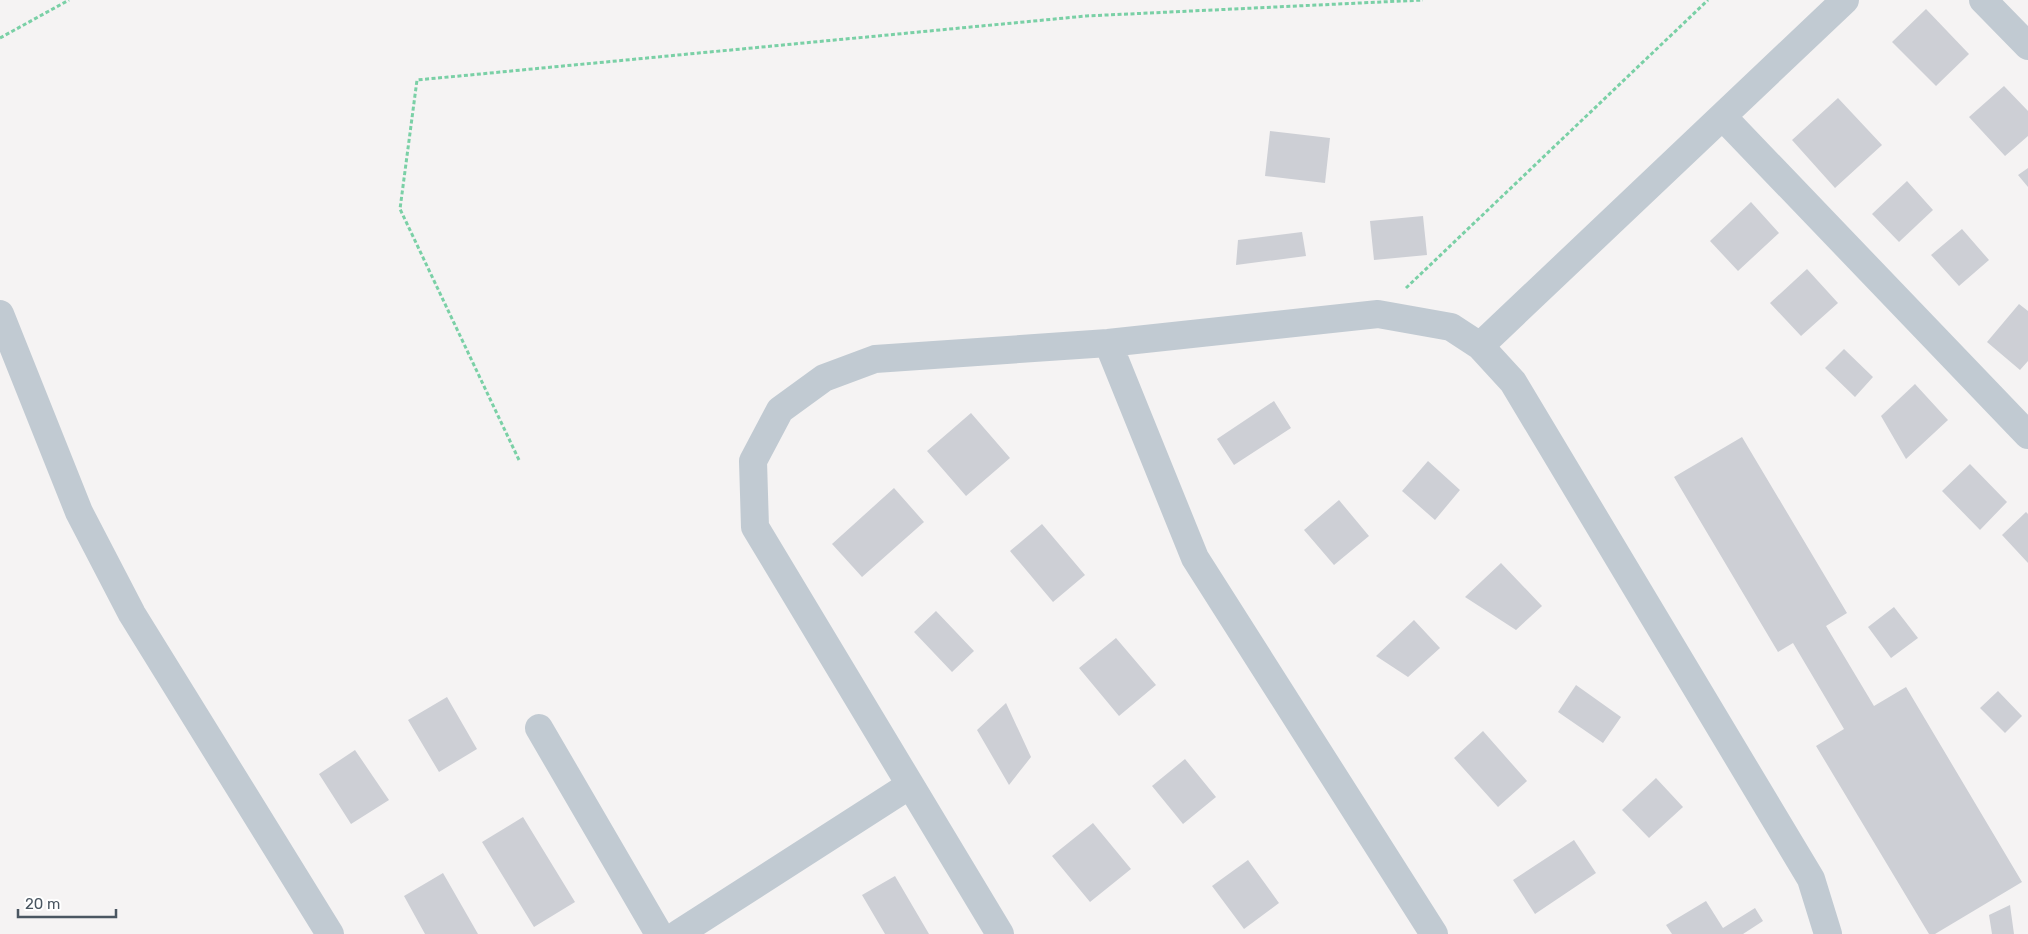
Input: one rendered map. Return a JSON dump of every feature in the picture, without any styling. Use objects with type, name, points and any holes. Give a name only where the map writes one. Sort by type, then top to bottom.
[{"type":"street","points":[[1480,346],[1845,0]]},
{"type":"street","points":[[1983,0],[2028,46]]},
{"type":"street","points":[[1722,117],[2028,435]]},
{"type":"street","points":[[0,314],[79,512],[132,614],[330,934]]},
{"type":"street","points":[[1000,934],[755,527],[753,461],[780,410],[824,378],[875,359],[1108,343],[1378,314],[1451,326],[1480,346],[1514,382],[1811,878],[1828,934]]},
{"type":"street","points":[[1108,343],[1196,558],[1434,934]]},
{"type":"street","points":[[539,728],[659,934]]},
{"type":"street","points":[[678,934],[910,785]]},
{"type":"path","points":[[0,38],[69,0]]},
{"type":"path","points":[[519,460],[400,209],[417,80],[1086,16],[1423,0]]},
{"type":"path","points":[[1378,314],[1708,0]]},
{"type":"building","points":[[1926,9],[1969,54],[1936,86],[1892,42]]},
{"type":"building","points":[[2004,86],[2028,111],[2028,136],[2005,156],[1969,117]]},
{"type":"building","points":[[1838,98],[1882,145],[1835,188],[1792,140]]},
{"type":"building","points":[[1270,131],[1330,138],[1325,183],[1265,176]]},
{"type":"building","points":[[2028,168],[2028,187],[2018,175]]},
{"type":"building","points":[[1907,181],[1933,210],[1899,242],[1872,214]]},
{"type":"building","points":[[1751,202],[1779,233],[1738,271],[1710,241]]},
{"type":"building","points":[[1423,216],[1427,255],[1374,260],[1370,221]]},
{"type":"building","points":[[1962,229],[1989,260],[1959,286],[1931,255]]},
{"type":"building","points":[[1302,232],[1306,256],[1236,265],[1238,240]]},
{"type":"building","points":[[1807,269],[1838,303],[1801,336],[1770,303]]},
{"type":"building","points":[[2019,304],[2028,311],[2028,361],[2020,370],[1987,342]]},
{"type":"building","points":[[1844,349],[1873,377],[1855,397],[1825,368]]},
{"type":"building","points":[[1915,384],[1948,420],[1906,459],[1881,416]]},
{"type":"building","points":[[1274,401],[1291,428],[1234,465],[1217,439]]},
{"type":"building","points":[[971,413],[1010,458],[966,496],[927,451]]},
{"type":"building","points":[[1742,437],[1847,613],[1826,626],[1874,706],[1906,687],[2022,882],[1935,934],[1929,934],[1816,746],[1844,729],[1793,643],[1778,652],[1674,477]]},
{"type":"building","points":[[1428,461],[1460,490],[1435,520],[1402,491]]},
{"type":"building","points":[[1970,464],[2007,502],[1980,530],[1942,491]]},
{"type":"building","points":[[894,488],[924,522],[862,577],[832,544]]},
{"type":"building","points":[[1339,500],[1369,536],[1334,565],[1304,530]]},
{"type":"building","points":[[2026,512],[2028,514],[2028,563],[2002,535]]},
{"type":"building","points":[[1042,524],[1085,575],[1053,602],[1010,551]]},
{"type":"building","points":[[1501,563],[1542,606],[1516,630],[1465,597]]},
{"type":"building","points":[[1894,607],[1918,638],[1891,658],[1868,627]]},
{"type":"building","points":[[936,611],[974,651],[952,672],[914,632]]},
{"type":"building","points":[[1414,620],[1440,648],[1408,677],[1376,656]]},
{"type":"building","points":[[1116,638],[1156,685],[1119,716],[1079,668]]},
{"type":"building","points":[[1576,685],[1621,717],[1603,743],[1558,712]]},
{"type":"building","points":[[1998,691],[2022,716],[2005,733],[1980,708]]},
{"type":"building","points":[[447,697],[477,749],[439,772],[408,720]]},
{"type":"building","points":[[1006,703],[1031,757],[1009,785],[977,730]]},
{"type":"building","points":[[1483,731],[1527,781],[1498,807],[1454,758]]},
{"type":"building","points":[[355,750],[389,800],[351,824],[319,774]]},
{"type":"building","points":[[1185,759],[1216,797],[1183,824],[1152,786]]},
{"type":"building","points":[[1656,778],[1683,807],[1649,838],[1622,810]]},
{"type":"building","points":[[523,817],[575,902],[534,927],[482,842]]},
{"type":"building","points":[[1093,823],[1131,869],[1090,902],[1052,856]]},
{"type":"building","points":[[1574,840],[1596,873],[1535,914],[1513,880]]},
{"type":"building","points":[[1248,860],[1279,903],[1244,929],[1212,886]]},
{"type":"building","points":[[443,873],[478,934],[425,934],[404,896]]},
{"type":"building","points":[[895,876],[929,934],[885,934],[862,895]]},
{"type":"building","points":[[1706,901],[1723,928],[1755,908],[1763,921],[1743,934],[1672,934],[1666,925]]},
{"type":"building","points":[[2010,905],[2014,934],[1992,934],[1989,915]]}]
